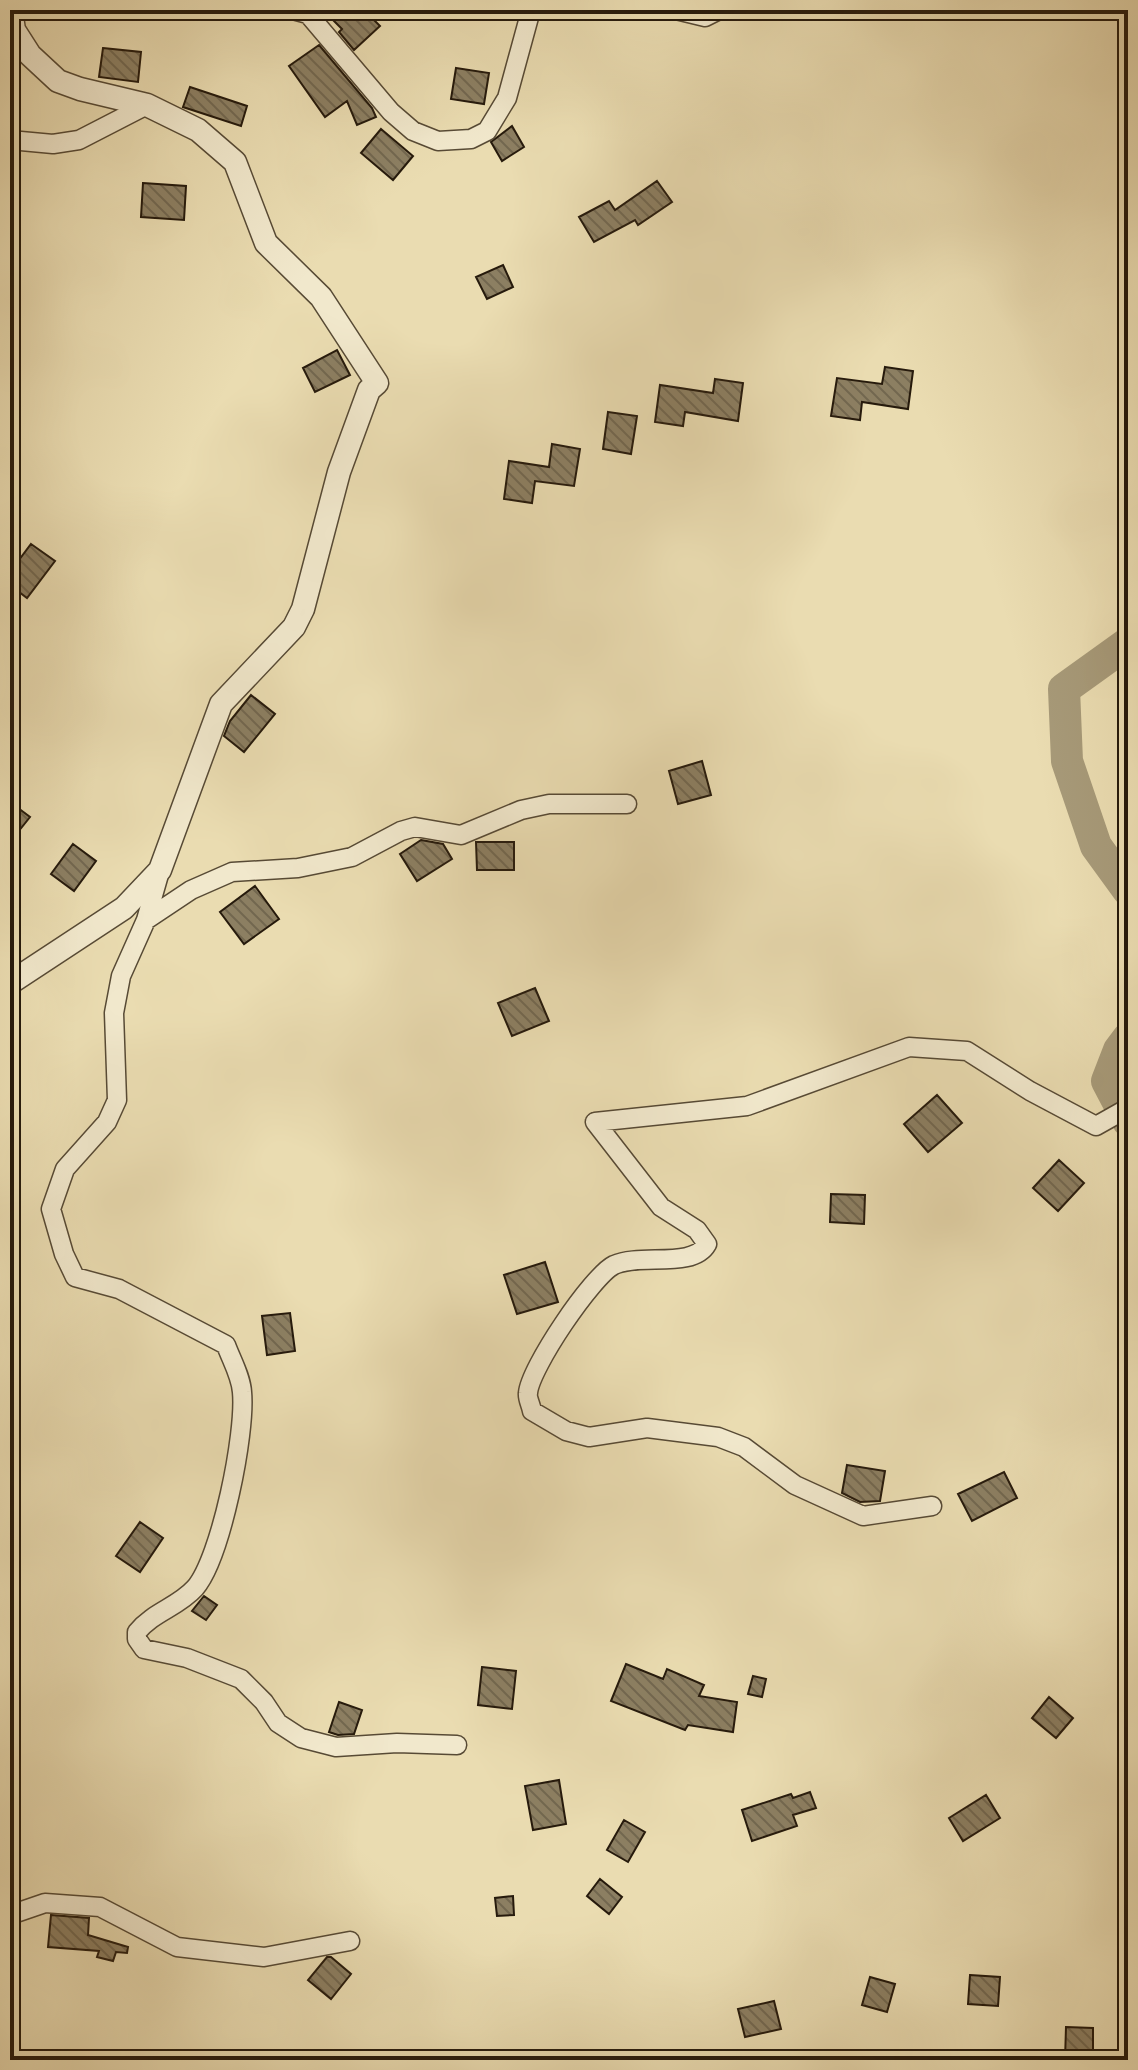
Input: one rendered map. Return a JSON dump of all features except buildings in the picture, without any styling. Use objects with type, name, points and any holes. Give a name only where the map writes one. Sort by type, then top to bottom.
[{"type":"street","points":[[11,10],[14,30],[30,55],[58,81],[147,105],[198,130],[235,162],[266,243],[321,297],[377,383],[369,390],[339,472],[303,609],[294,627],[221,704],[160,870],[146,920],[121,976],[114,1013],[117,1100],[107,1122],[65,1169],[51,1209],[64,1254],[75,1277],[119,1289],[226,1345],[242,1389],[242,1430],[222,1522],[205,1574],[183,1600],[143,1624],[137,1632],[137,1639],[144,1649],[187,1658],[241,1679],[264,1702],[278,1723],[301,1738],[336,1747],[397,1743],[457,1745]]},
{"type":"street","points":[[201,10],[242,10]]},
{"type":"street","points":[[293,10],[308,14],[402,122],[413,131],[438,141],[471,139],[487,131],[507,98],[531,10]]},
{"type":"street","points":[[676,10],[705,17],[719,10]]},
{"type":"street","points":[[10,140],[53,144],[79,140],[147,105]]},
{"type":"street","points":[[146,920],[191,890],[232,872],[298,868],[352,857],[401,831],[415,827],[461,835],[521,810],[549,804],[627,804]]},
{"type":"street","points":[[10,983],[124,908],[160,870]]},
{"type":"street","points":[[932,1506],[863,1516],[795,1485],[744,1447],[718,1437],[647,1428],[589,1437],[566,1431],[532,1411],[527,1394],[539,1361],[582,1299],[613,1266],[641,1258],[693,1257],[703,1251],[707,1244],[697,1230],[661,1207],[595,1122],[747,1106],[909,1047],[967,1051],[1030,1091],[1096,1126],[1128,1108]]},
{"type":"street","points":[[10,1915],[45,1903],[100,1907],[177,1947],[264,1957],[350,1941]]},
{"type":"waterway","points":[[1128,643],[1064,689],[1067,761],[1096,846],[1128,890]]},
{"type":"waterway","points":[[1128,1038],[1119,1050],[1107,1081],[1128,1121]]}]
